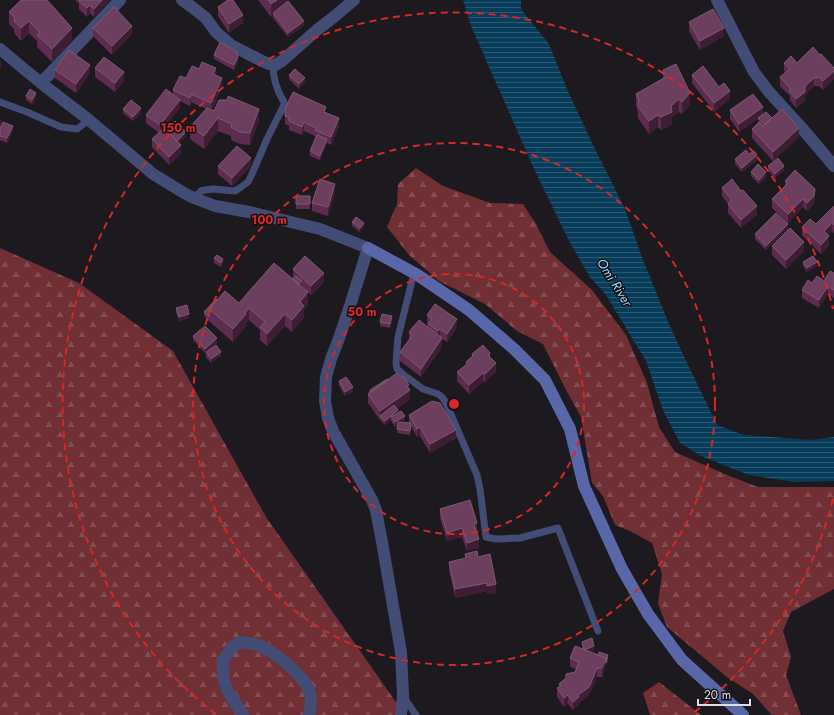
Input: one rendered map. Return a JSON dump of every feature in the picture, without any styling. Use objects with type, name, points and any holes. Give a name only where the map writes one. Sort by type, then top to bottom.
[{"type":"street","points":[[41,83],[120,0]]},
{"type":"street","points":[[182,0],[206,18],[216,32],[227,42],[262,61],[273,65],[282,62],[317,30],[354,0]]},
{"type":"street","points":[[717,0],[754,72],[769,92],[834,166]]},
{"type":"street","points":[[0,49],[89,120],[153,174],[194,198],[215,206],[249,212],[320,229],[368,248],[414,273],[469,310],[514,349],[545,380],[570,429],[584,486],[622,569],[648,614],[682,660],[743,715]]},
{"type":"street","points":[[368,248],[326,377],[325,400],[328,418],[333,432],[372,500],[376,510],[401,652],[403,695],[401,715]]},
{"type":"street","points":[[243,715],[227,690],[223,676],[223,661],[231,648],[240,642],[256,644],[270,651],[285,662],[303,680],[309,691],[311,704],[309,715]]},
{"type":"lane","points":[[194,198],[201,191],[205,190],[213,189],[235,191],[248,182],[284,105],[276,86],[273,74],[273,65]]},
{"type":"lane","points":[[0,102],[61,127],[77,129],[89,120]]},
{"type":"lane","points":[[414,273],[398,338],[397,369],[423,389],[438,394],[446,403],[477,475],[486,536],[496,539],[520,538],[558,528],[598,630]]},
{"type":"lane","points":[[403,695],[416,715]]},
{"type":"green space","points":[[416,168],[443,186],[490,203],[523,204],[536,224],[550,252],[592,290],[626,335],[647,383],[659,427],[675,452],[758,487],[834,487],[834,589],[791,612],[783,631],[791,657],[786,675],[801,715],[772,715],[753,694],[727,677],[667,627],[658,604],[662,574],[652,543],[615,525],[603,496],[592,483],[581,417],[543,344],[517,331],[485,304],[439,281],[409,255],[387,227],[397,204],[398,184]]},
{"type":"green space","points":[[0,248],[79,283],[173,351],[266,517],[405,715],[0,715]]},
{"type":"green space","points":[[659,682],[701,715],[650,715],[643,693]]},
{"type":"water","name":"Omi River","points":[[463,0],[521,0],[521,9],[549,44],[567,89],[625,209],[643,260],[669,324],[717,425],[744,435],[811,440],[834,437],[834,481],[795,482],[749,475],[701,456],[680,443],[663,410],[646,361],[606,295],[590,277],[569,241],[535,171],[471,26]]},
{"type":"building","points":[[21,0],[47,0],[72,28],[52,49],[37,35],[40,32],[29,21],[21,28],[14,21],[15,18],[9,12]]},
{"type":"building","points":[[102,0],[94,9],[90,5],[87,8],[79,1]]},
{"type":"building","points":[[228,0],[233,0],[243,15],[229,24],[218,7]]},
{"type":"building","points":[[268,0],[277,0],[271,4]]},
{"type":"building","points":[[288,1],[304,21],[288,33],[273,13]]},
{"type":"building","points":[[114,7],[132,26],[112,46],[93,28]]},
{"type":"building","points":[[713,9],[724,28],[700,41],[689,22]]},
{"type":"building","points":[[220,42],[236,51],[238,57],[234,65],[214,55]]},
{"type":"building","points":[[813,47],[834,68],[834,71],[823,81],[819,77],[814,78],[805,86],[805,92],[796,99],[790,92],[790,88],[780,77],[790,69],[784,63],[791,56],[797,63]]},
{"type":"building","points":[[69,50],[90,65],[76,84],[55,70]]},
{"type":"building","points":[[104,57],[124,72],[115,83],[95,68]]},
{"type":"building","points":[[202,62],[216,68],[213,74],[222,78],[211,103],[191,94],[190,98],[173,90],[180,76],[186,78],[192,66],[199,69]]},
{"type":"building","points":[[676,64],[690,93],[682,102],[679,99],[671,106],[672,112],[661,117],[658,115],[649,121],[638,106],[639,100],[636,94],[666,77],[663,70]]},
{"type":"building","points":[[703,66],[719,87],[724,83],[730,91],[714,103],[692,75]]},
{"type":"building","points":[[295,69],[305,78],[299,84],[289,75]]},
{"type":"building","points":[[30,89],[36,93],[32,100],[26,96]]},
{"type":"building","points":[[166,89],[180,100],[160,125],[146,115]]},
{"type":"building","points":[[293,92],[326,107],[324,112],[339,118],[331,137],[315,130],[316,128],[304,122],[302,127],[289,121],[289,117],[285,116],[285,109]]},
{"type":"building","points":[[753,94],[763,107],[739,124],[730,110]]},
{"type":"building","points":[[228,96],[259,109],[250,133],[240,132],[231,127],[232,124],[218,118],[204,136],[190,127],[207,108],[214,111],[219,100],[227,100]]},
{"type":"building","points":[[131,100],[141,108],[133,117],[123,109]]},
{"type":"building","points":[[782,109],[799,128],[773,152],[752,129],[759,122],[763,126]]},
{"type":"building","points":[[766,112],[772,118],[765,125],[758,118]]},
{"type":"building","points":[[175,121],[186,132],[177,141],[167,130]]},
{"type":"building","points":[[3,122],[13,126],[7,138],[0,136],[0,129]]},
{"type":"building","points":[[164,128],[181,145],[169,157],[152,139]]},
{"type":"building","points":[[317,135],[327,139],[320,156],[310,151]]},
{"type":"building","points":[[237,146],[251,158],[232,178],[218,166]]},
{"type":"building","points":[[746,150],[749,154],[754,151],[757,155],[742,168],[735,159]]},
{"type":"building","points":[[778,158],[784,166],[775,174],[768,166]]},
{"type":"building","points":[[758,164],[766,172],[759,180],[751,172]]},
{"type":"building","points":[[795,170],[815,189],[814,196],[807,203],[803,199],[788,214],[772,199],[788,183],[785,181]]},
{"type":"building","points":[[320,179],[335,184],[328,207],[312,203]]},
{"type":"building","points":[[732,179],[741,191],[743,190],[757,206],[741,220],[728,204],[732,200],[722,188]]},
{"type":"building","points":[[296,196],[310,196],[310,204],[296,204]]},
{"type":"building","points":[[834,206],[834,225],[832,223],[824,231],[829,236],[821,245],[802,227],[810,219],[816,224]]},
{"type":"building","points":[[776,213],[788,224],[766,246],[755,234]]},
{"type":"building","points":[[356,217],[364,223],[360,228],[352,222]]},
{"type":"building","points":[[790,228],[804,242],[786,260],[772,246]]},
{"type":"building","points":[[217,255],[223,259],[221,263],[214,258]]},
{"type":"building","points":[[305,256],[324,273],[311,286],[293,269]]},
{"type":"building","points":[[813,256],[817,262],[807,268],[803,262]]},
{"type":"building","points":[[274,263],[308,292],[300,302],[304,306],[292,320],[285,314],[267,334],[260,327],[265,322],[249,308],[245,313],[246,314],[233,329],[209,309],[225,291],[239,303]]},
{"type":"building","points":[[830,271],[834,273],[834,290],[828,286],[819,300],[802,290],[808,280],[812,283],[817,276],[824,281]]},
{"type":"building","points":[[296,276],[302,281],[299,285],[292,279]]},
{"type":"building","points":[[216,299],[217,300],[209,309],[209,317],[204,312]]},
{"type":"building","points":[[435,304],[457,319],[447,334],[440,329],[438,331],[428,324],[432,319],[427,315]]},
{"type":"building","points":[[187,305],[189,314],[179,317],[176,308]]},
{"type":"building","points":[[382,314],[392,316],[390,324],[380,322]]},
{"type":"building","points":[[419,320],[442,338],[421,369],[400,352],[412,336],[409,332]]},
{"type":"building","points":[[205,326],[217,338],[205,349],[193,336]]},
{"type":"building","points":[[216,345],[221,352],[211,359],[206,352]]},
{"type":"building","points":[[483,345],[490,353],[489,356],[496,363],[485,374],[483,373],[469,385],[457,372],[467,364],[466,362],[473,356],[472,354]]},
{"type":"building","points":[[397,373],[401,378],[403,376],[409,385],[407,386],[410,390],[380,411],[368,394]]},
{"type":"building","points":[[346,377],[353,387],[345,392],[339,381]]},
{"type":"building","points":[[387,379],[388,380],[370,393],[370,390]]},
{"type":"building","points":[[432,401],[440,403],[456,430],[430,444],[420,427],[417,429],[409,415]]},
{"type":"building","points":[[394,405],[398,410],[385,421],[380,416]]},
{"type":"building","points":[[401,411],[405,416],[395,422],[391,417]]},
{"type":"building","points":[[398,422],[411,423],[410,431],[397,429]]},
{"type":"building","points":[[470,500],[477,523],[474,524],[479,539],[467,543],[462,528],[447,533],[440,509]]},
{"type":"building","points":[[477,551],[478,557],[490,554],[496,584],[487,586],[487,583],[455,589],[449,562],[466,558],[465,554]]},
{"type":"building","points":[[592,638],[594,646],[584,650],[582,642]]},
{"type":"building","points":[[575,646],[606,658],[602,668],[597,668],[588,688],[578,695],[579,697],[573,702],[568,695],[564,698],[557,688],[561,686],[559,684],[566,678],[566,674],[575,672],[579,662],[570,658]]},
{"type":"building","points":[[599,652],[608,655],[606,663],[606,658],[598,655]]}]
